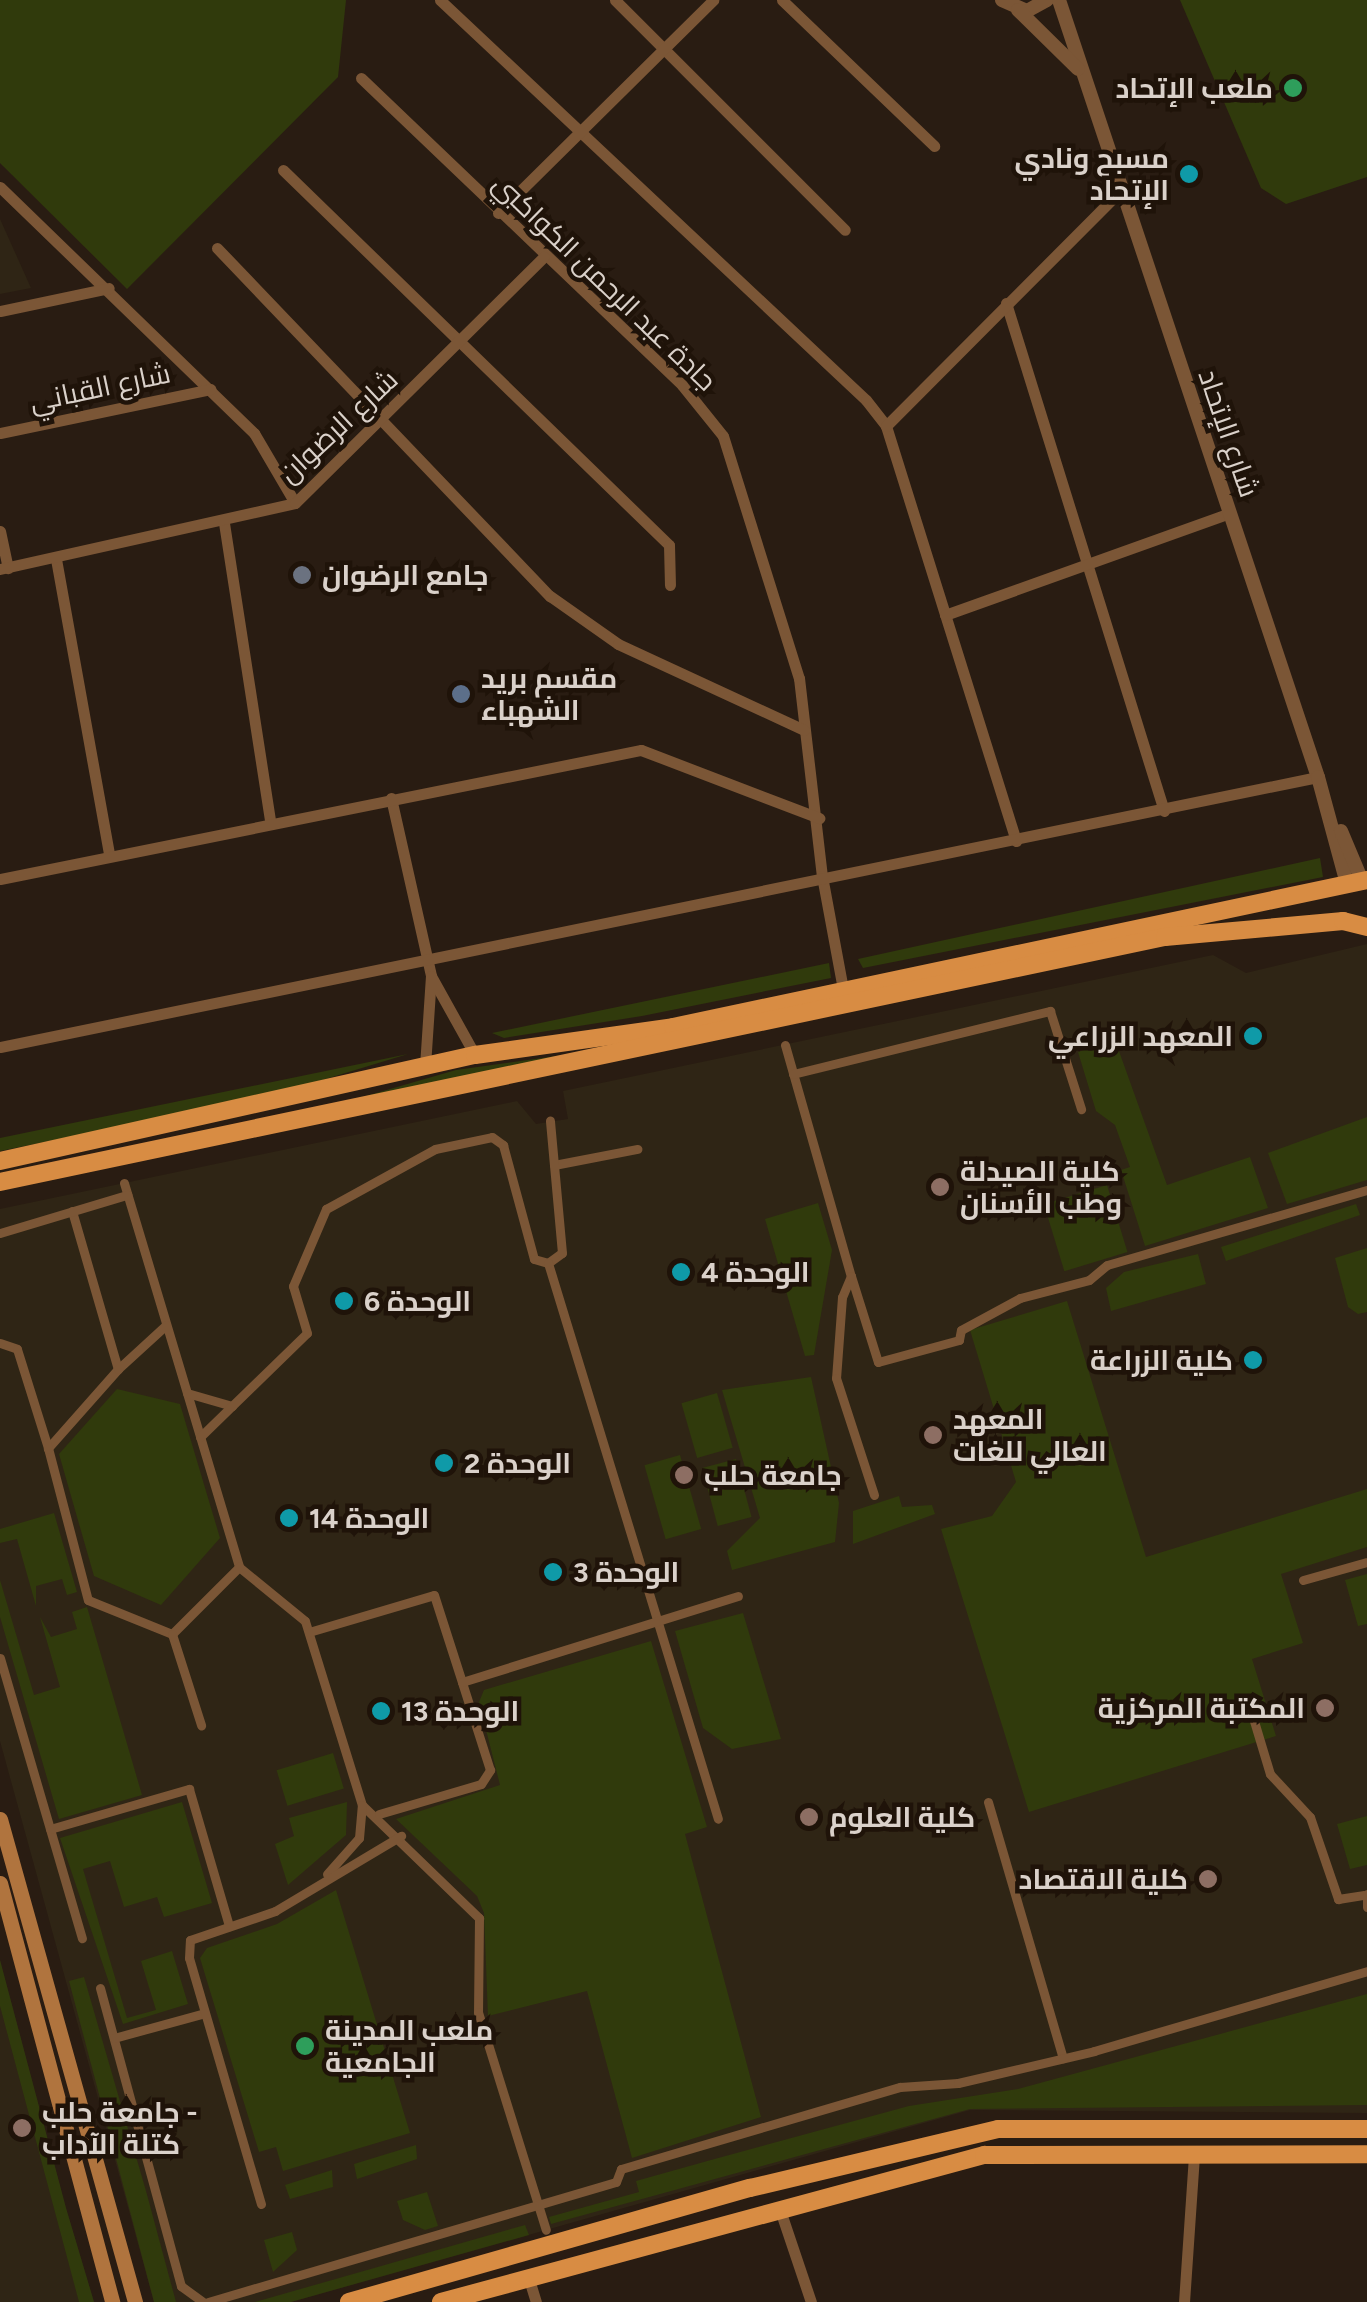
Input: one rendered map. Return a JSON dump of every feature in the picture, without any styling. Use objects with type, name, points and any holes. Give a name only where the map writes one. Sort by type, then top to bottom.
[{"type":"main road","points":[[1343,921],[1336,903],[1359,882]]},
{"type":"main road","points":[[0,1161],[475,1055],[673,1027],[1359,882]]},
{"type":"main road","points":[[0,1182],[1165,937],[1343,921],[1367,926]]},
{"type":"main road","points":[[0,1819],[135,2302]]},
{"type":"main road","points":[[0,1883],[112,2302]]},
{"type":"main road","points":[[348,2302],[924,2142],[998,2129],[1367,2129]]},
{"type":"main road","points":[[441,2302],[779,2206],[984,2154],[1367,2154]]},
{"type":"main road","points":[[634,2223],[642,2248]]},
{"type":"street","points":[[440,0],[866,400],[886,426],[1016,842]]},
{"type":"street","points":[[615,0],[845,230]]},
{"type":"street","points":[[498,214],[713,0]]},
{"type":"street","points":[[782,0],[934,146]]},
{"type":"street","points":[[1005,3],[1047,0]]},
{"type":"street","name":"شارع الإتحاد","points":[[1059,0],[1328,809],[1359,882]]},
{"type":"street","points":[[1005,3],[1062,48],[1086,82]]},
{"type":"street","name":"جادة عبد الرحمن الكواكبي","points":[[360,78],[498,214],[682,385],[722,436],[799,678],[819,818],[822,876],[844,989]]},
{"type":"street","points":[[283,170],[669,544],[670,586]]},
{"type":"street","points":[[0,187],[109,288],[254,433],[294,503]]},
{"type":"street","points":[[886,426],[1120,190]]},
{"type":"street","points":[[217,248],[550,596],[618,644],[804,730]]},
{"type":"street","name":"شارع الرضوان","points":[[4,568],[224,524],[294,503],[382,422],[544,257]]},
{"type":"street","points":[[0,312],[109,288]]},
{"type":"street","points":[[1006,302],[1164,811]]},
{"type":"street","name":"شارع القباني","points":[[0,433],[210,390]]},
{"type":"street","points":[[946,615],[1088,567],[1230,512]]},
{"type":"street","points":[[224,524],[270,821]]},
{"type":"street","points":[[0,531],[4,568]]},
{"type":"street","points":[[56,559],[109,855]]},
{"type":"street","points":[[0,879],[270,821],[642,750],[819,818]]},
{"type":"street","points":[[0,1046],[822,876],[1016,842],[1318,777]]},
{"type":"street","points":[[391,798],[431,976],[425,1066]]},
{"type":"street","points":[[431,976],[475,1055]]},
{"type":"street","points":[[793,1074],[1050,1011],[1082,1109]]},
{"type":"street","points":[[784,1045],[878,1362],[959,1340],[961,1330],[1020,1298],[1089,1280],[1108,1264],[1367,1190]]},
{"type":"street","points":[[548,1263],[562,1253],[550,1122]]},
{"type":"street","points":[[200,1438],[307,1333],[293,1286],[326,1209],[435,1149],[492,1137],[502,1145],[534,1259],[548,1263]]},
{"type":"street","points":[[554,1165],[636,1149]]},
{"type":"street","points":[[124,1182],[240,1568],[305,1622],[362,1804],[359,1838],[325,1876]]},
{"type":"street","points":[[0,1234],[127,1195]]},
{"type":"street","points":[[72,1212],[118,1370]]},
{"type":"street","points":[[548,1263],[718,1819]]},
{"type":"street","points":[[851,1276],[842,1297],[836,1378],[874,1495]]},
{"type":"street","points":[[48,1448],[118,1370],[166,1325]]},
{"type":"street","points":[[0,1343],[17,1350],[48,1448],[88,1600],[172,1634]]},
{"type":"street","points":[[186,1393],[232,1406]]},
{"type":"street","points":[[1303,1580],[1367,1562]]},
{"type":"street","points":[[172,1634],[240,1568]]},
{"type":"street","points":[[309,1632],[434,1595],[490,1770],[480,1784],[379,1814]]},
{"type":"street","points":[[462,1682],[738,1596]]},
{"type":"street","points":[[172,1634],[201,1725]]},
{"type":"street","points":[[0,1658],[82,1938]]},
{"type":"street","points":[[1254,1721],[1270,1774],[1310,1817],[1338,1899],[1365,1895],[1367,1907]]},
{"type":"street","points":[[50,1829],[190,1789],[229,1926]]},
{"type":"street","points":[[988,1802],[1063,2058]]},
{"type":"street","points":[[362,1804],[379,1814],[479,1918],[478,2012],[546,2230]]},
{"type":"street","points":[[261,2204],[205,2013],[190,1940],[276,1912],[325,1876],[401,1836]]},
{"type":"street","points":[[100,1988],[181,2286],[206,2302],[616,2182],[621,2169],[900,2086],[958,2083],[1063,2058],[1367,1971]]},
{"type":"street","points":[[114,2038],[205,2013]]},
{"type":"street","points":[[1184,2302],[1194,2156]]},
{"type":"street","points":[[779,2206],[811,2302]]},
{"type":"street","points":[[528,2276],[536,2302]]},
{"type":"shaded area","points":[[0,219],[31,288],[0,294]]},
{"type":"shaded area","name":"جامعة حلب","points":[[1367,944],[1367,2113],[970,2110],[291,2302],[154,2302],[0,1741],[0,1209],[517,1101],[536,1124],[568,1119],[563,1091],[1213,955],[1246,973]]},
{"type":"shaded area","name":"جامعة حلب - كتلة الآداب","points":[[0,1960],[66,2208],[94,2302],[0,2302]]},
{"type":"green space","points":[[0,0],[346,0],[338,77],[127,289],[0,163]]},
{"type":"green space","name":"ملعب الإتحاد","points":[[1180,0],[1367,0],[1367,177],[1286,204],[1261,188]]},
{"type":"green space","points":[[1320,858],[1323,877],[863,968],[858,959]]},
{"type":"green space","points":[[829,963],[831,978],[642,1016],[504,1038],[492,1033]]},
{"type":"green space","points":[[1115,1040],[1167,1185],[1250,1157],[1268,1208],[1145,1246],[1121,1170],[1130,1167],[1115,1125],[1096,1111],[1078,1052]]},
{"type":"green space","points":[[649,1043],[300,1115],[456,1070]]},
{"type":"green space","points":[[408,1054],[263,1098],[0,1151],[0,1138]]},
{"type":"green space","points":[[1367,1117],[1367,1180],[1287,1204],[1268,1153]]},
{"type":"green space","points":[[1107,1185],[1127,1252],[1064,1271],[1044,1204]]},
{"type":"green space","points":[[818,1203],[832,1250],[814,1355],[805,1356],[765,1219]]},
{"type":"green space","points":[[1356,1204],[1360,1215],[1226,1261],[1221,1247]]},
{"type":"green space","points":[[1367,1248],[1367,1312],[1358,1314],[1348,1307],[1335,1258]]},
{"type":"green space","points":[[1198,1254],[1206,1284],[1111,1311],[1106,1288],[1124,1272]]},
{"type":"green space","points":[[1067,1301],[1146,1557],[1367,1489],[1367,1547],[1281,1574],[1303,1643],[1252,1659],[1276,1736],[1029,1812],[941,1529],[992,1516],[1016,1482],[970,1330]]},
{"type":"green space","points":[[811,1377],[839,1503],[835,1542],[732,1570],[727,1551],[760,1518],[722,1390]]},
{"type":"green space","points":[[117,1389],[180,1404],[220,1538],[161,1605],[94,1576],[59,1454]]},
{"type":"green space","points":[[717,1393],[733,1448],[697,1458],[681,1403]]},
{"type":"green space","points":[[680,1455],[701,1529],[666,1539],[644,1465]]},
{"type":"green space","points":[[736,1459],[752,1517],[718,1526],[702,1468]]},
{"type":"green space","points":[[899,1496],[902,1507],[932,1505],[935,1514],[853,1544],[853,1511]]},
{"type":"green space","points":[[54,1513],[77,1592],[67,1595],[62,1579],[36,1586],[36,1606],[17,1539],[0,1543],[0,1529]]},
{"type":"green space","points":[[1367,1574],[1367,1624],[1358,1626],[1345,1580]]},
{"type":"green space","points":[[0,1580],[34,1695],[60,1687],[40,1617],[51,1637],[77,1629],[72,1612],[87,1607],[142,1795],[59,1819],[0,1617]]},
{"type":"green space","points":[[743,1613],[781,1739],[732,1749],[703,1728],[675,1631]]},
{"type":"green space","points":[[651,1641],[707,1827],[685,1834],[761,2117],[632,2158],[587,1991],[488,2016],[484,1913],[477,1896],[396,1819],[500,1785],[479,1702],[484,1690]]},
{"type":"green space","points":[[333,1753],[344,1788],[287,1806],[277,1770]]},
{"type":"green space","points":[[182,1802],[212,1903],[164,1917],[157,1897],[124,1907],[110,1861],[83,1869],[127,2018],[156,2010],[141,1961],[172,1951],[188,2004],[123,2024],[60,1838]]},
{"type":"green space","points":[[347,1802],[346,1835],[288,1885],[275,1844],[294,1836],[289,1818]]},
{"type":"green space","points":[[1367,1816],[1367,1865],[1350,1869],[1337,1824]]},
{"type":"green space","name":"ملعب المدينة الجامعية","points":[[336,1890],[410,2133],[283,2171],[276,2147],[259,2152],[200,1958],[207,1948],[277,1924]]},
{"type":"green space","points":[[0,1960],[94,2302],[79,2302],[0,2006]]},
{"type":"green space","points":[[84,1977],[176,2302],[154,2302],[69,1981]]},
{"type":"green space","points":[[1367,1994],[1367,2105],[970,2109],[551,2224],[549,2217],[639,2192],[636,2181],[909,2106],[1018,2089]]},
{"type":"green space","points":[[416,2145],[417,2159],[357,2179],[354,2164]]},
{"type":"green space","points":[[332,2170],[333,2187],[290,2199],[285,2185]]},
{"type":"green space","points":[[427,2192],[438,2226],[425,2230],[403,2220],[397,2201]]},
{"type":"green space","points":[[525,2225],[529,2235],[291,2302],[255,2302]]},
{"type":"green space","points":[[292,2232],[297,2250],[273,2272],[264,2240]]},
{"type":"place","name":"ملعب الإتحاد","points":[[1293,88]]},
{"type":"place","name":"مسبح ونادي الإتحاد","points":[[1189,174]]},
{"type":"place","name":"جامع الرضوان","points":[[302,575]]},
{"type":"place","name":"مقسم بريد الشهباء","points":[[461,694]]},
{"type":"place","name":"المعهد الزراعي","points":[[1253,1036]]},
{"type":"place","name":"كلية الصيدلة وطب الأسنان","points":[[940,1187]]},
{"type":"place","name":"الوحدة 4","points":[[681,1272]]},
{"type":"place","name":"الوحدة 6","points":[[344,1301]]},
{"type":"place","name":"كلية الزراعة","points":[[1253,1360]]},
{"type":"place","name":"المعهد العالي للغات","points":[[933,1435]]},
{"type":"place","name":"الوحدة 2","points":[[444,1463]]},
{"type":"place","name":"جامعة حلب","points":[[684,1475]]},
{"type":"place","name":"الوحدة 14","points":[[289,1518]]},
{"type":"place","name":"الوحدة 3","points":[[553,1572]]},
{"type":"place","name":"المكتبة المركزية","points":[[1325,1708]]},
{"type":"place","name":"الوحدة 13","points":[[381,1711]]},
{"type":"place","name":"كلية العلوم","points":[[809,1817]]},
{"type":"place","name":"كلية الاقتصاد","points":[[1208,1879]]},
{"type":"place","name":"ملعب المدينة الجامعية","points":[[305,2046]]},
{"type":"place","name":"جامعة حلب - كتلة الآداب","points":[[22,2128]]}]
